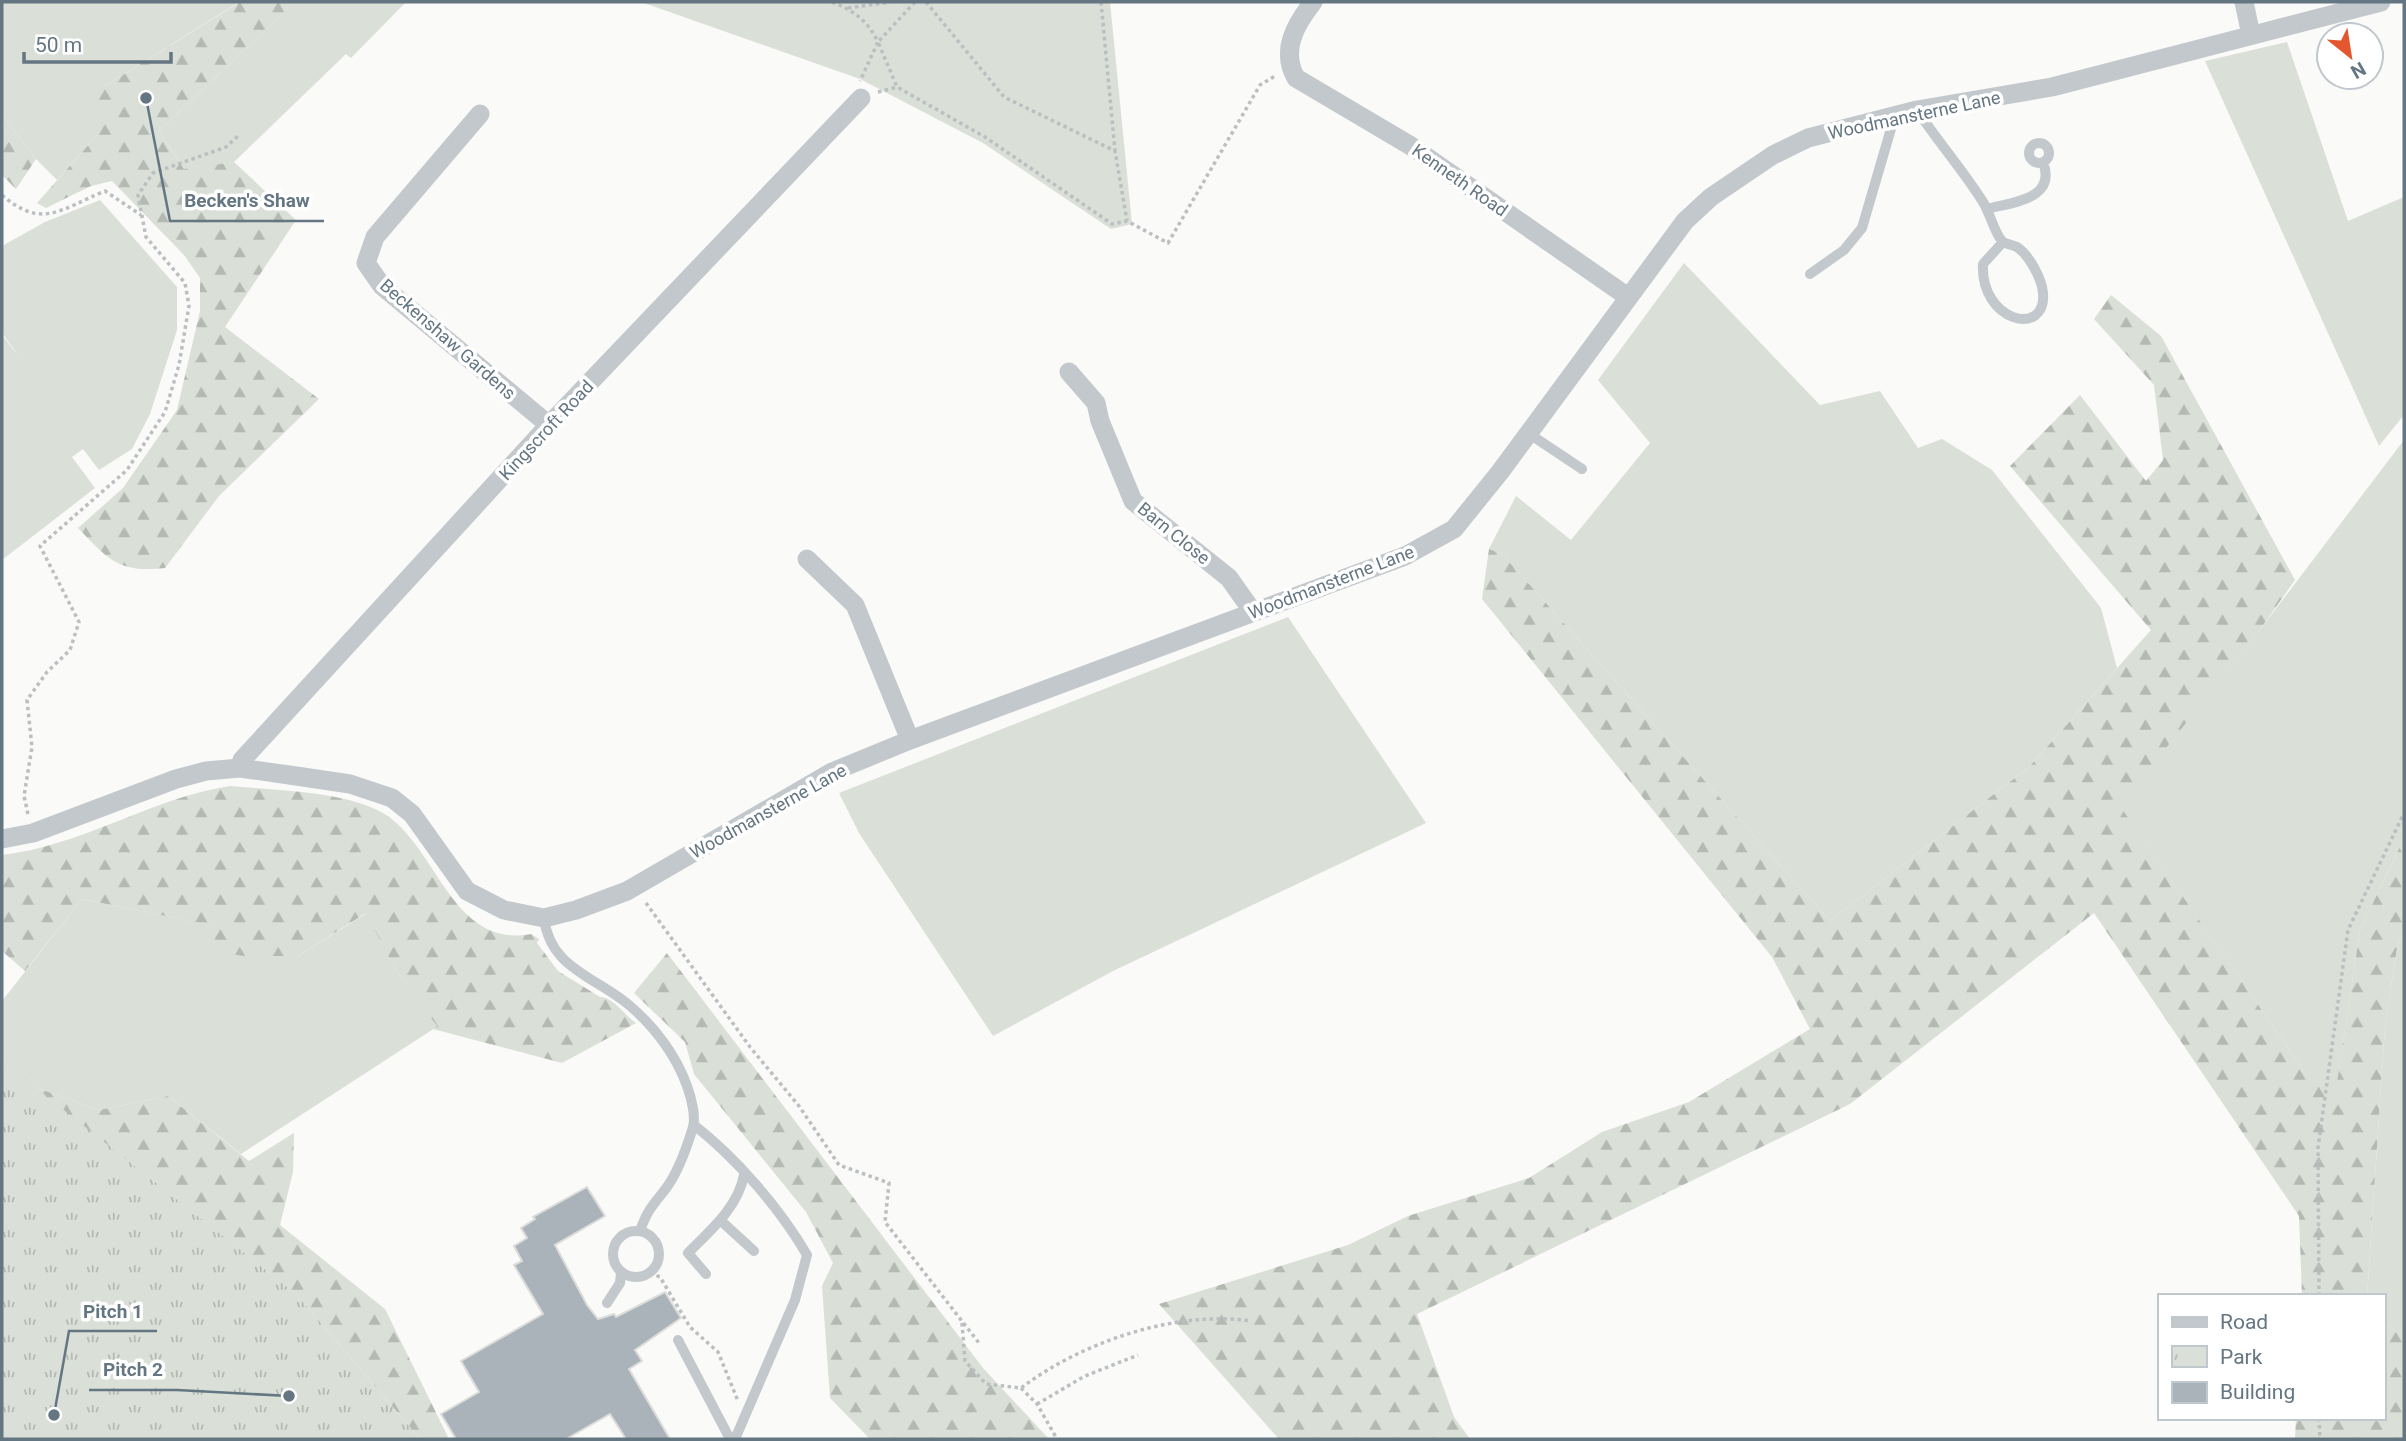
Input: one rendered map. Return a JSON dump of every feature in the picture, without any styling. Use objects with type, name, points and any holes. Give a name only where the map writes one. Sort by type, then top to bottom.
[{"type":"street","points":[[1290,68],[1288,58],[1296,24],[1313,2]]},
{"type":"street","points":[[2244,2],[2251,34]]},
{"type":"street","name":"Woodmansterne Lane","points":[[2,839],[33,833],[176,779],[206,771],[240,768],[350,784],[392,798],[412,814],[467,891],[503,910],[544,918],[576,910],[636,886],[832,772],[910,740],[1405,556],[1454,530],[1685,221],[1773,155],[1808,138],[1895,115],[2052,87],[2381,2]]},
{"type":"street","name":"Kenneth Road","points":[[1290,68],[1296,78],[1411,146],[1628,297]]},
{"type":"street","name":"Kingscroft Road","points":[[240,768],[242,760],[550,425],[861,98]]},
{"type":"street","name":"Beckenshaw Gardens","points":[[480,114],[376,237],[366,263],[382,286],[550,425]]},
{"type":"street","name":"Barn Close","points":[[1069,373],[1096,403],[1100,421],[1133,501],[1229,578],[1253,612]]},
{"type":"street","points":[[807,559],[855,605],[910,740]]},
{"type":"lane","points":[[1917,110],[1987,209],[2003,242],[2022,251],[2043,289],[2039,310],[2029,318],[2015,319],[2004,315],[1989,296],[1983,264],[2003,242]]},
{"type":"lane","points":[[1810,274],[1844,250],[1862,228],[1895,115]]},
{"type":"lane","points":[[1987,209],[2028,198],[2045,186],[2047,173],[2043,162]]},
{"type":"lane","points":[[1528,433],[1582,469]]},
{"type":"lane","points":[[544,918],[546,938],[566,964],[630,1006],[679,1062],[690,1095],[694,1125],[666,1189],[648,1207],[640,1231]]},
{"type":"lane","points":[[694,1125],[716,1143],[788,1222],[807,1255],[795,1300],[746,1420],[735,1439]]},
{"type":"lane","points":[[706,1274],[688,1253],[720,1220],[741,1190],[744,1174]]},
{"type":"lane","points":[[720,1220],[754,1251]]},
{"type":"lane","points":[[607,1303],[620,1283],[621,1273],[613,1260],[614,1245],[625,1233],[640,1231],[653,1238],[658,1245],[659,1260],[650,1273],[636,1278],[621,1273]]},
{"type":"lane","points":[[678,1340],[730,1439]]},
{"type":"path","points":[[832,2],[848,8],[863,20],[878,41],[897,87],[985,136],[1112,224],[1127,220],[1168,243],[1260,85],[1290,68]]},
{"type":"path","points":[[848,8],[891,2]]},
{"type":"path","points":[[861,98],[860,79],[878,41],[915,2]]},
{"type":"path","points":[[926,2],[1004,97],[1115,151]]},
{"type":"path","points":[[1101,2],[1115,151],[1127,220]]},
{"type":"path","points":[[33,833],[24,796],[32,747],[27,700],[47,672],[70,650],[79,622],[40,545],[127,470],[165,412],[189,306],[185,283],[146,237],[138,195],[153,173],[226,147],[239,135]]},
{"type":"path","points":[[2,195],[19,210],[40,216],[105,191],[141,215]]},
{"type":"path","points":[[2319,1294],[2318,1148],[2348,930],[2404,813]]},
{"type":"path","points":[[636,886],[653,915],[750,1047],[799,1105],[839,1165],[889,1183],[885,1222],[979,1343]]},
{"type":"path","points":[[650,1273],[660,1277],[690,1327],[719,1352],[746,1420]]},
{"type":"path","points":[[1021,1388],[1041,1373],[1101,1345],[1158,1326],[1226,1317],[1251,1321]]},
{"type":"path","points":[[962,1321],[965,1361],[986,1384],[1021,1388],[1037,1404],[1057,1439]]},
{"type":"path","points":[[1037,1404],[1085,1376],[1138,1355]]},
{"type":"path","points":[[2319,1420],[2320,1439]]},
{"type":"green space","points":[[2,2],[239,2],[105,86],[98,134],[57,180],[36,159],[2,115]]},
{"type":"green space","points":[[240,2],[295,2],[159,131],[184,169],[234,162],[296,220],[225,327],[319,399],[219,496],[165,568],[125,566],[107,556],[78,528],[123,488],[177,410],[200,311],[200,278],[184,255],[112,181],[91,186],[46,208],[37,203],[98,134],[90,111],[105,86]]},
{"type":"green space","points":[[295,2],[406,2],[351,58],[346,54],[234,162],[185,170],[159,131]]},
{"type":"green space","points":[[641,2],[1110,2],[1132,224],[1111,229],[983,143],[860,79]]},
{"type":"green space","points":[[2287,42],[2348,221],[2404,197],[2404,415],[2379,446],[2205,61]]},
{"type":"green space","points":[[2,115],[36,159],[16,189],[2,175]]},
{"type":"green space","points":[[100,200],[177,287],[177,330],[150,414],[132,449],[99,470],[83,449],[72,457],[95,488],[2,560],[2,335],[19,357],[2,333],[2,246],[45,222]]},
{"type":"green space","points":[[1684,263],[1820,405],[1880,391],[1918,448],[1942,439],[1992,470],[2101,608],[2117,668],[2029,767],[1830,921],[1502,554],[1489,549],[1516,496],[1571,540],[1650,443],[1598,380]]},
{"type":"green space","points":[[2111,295],[2161,336],[2295,580],[2259,631],[2120,806],[2311,1081],[2337,1082],[2360,930],[2404,838],[2404,930],[2397,948],[2385,1026],[2367,1294],[2302,1294],[2299,1216],[2094,913],[1850,1104],[1417,1314],[1454,1417],[1470,1439],[1279,1439],[1159,1304],[1348,1245],[1408,1216],[1529,1178],[1602,1132],[1689,1102],[1810,1029],[1772,957],[1482,599],[1489,549],[1502,554],[1830,921],[2029,767],[2151,630],[2010,466],[2080,395],[2146,481],[2163,460],[2154,385],[2094,319]]},
{"type":"green space","points":[[2404,440],[2404,838],[2360,930],[2337,1083],[2311,1081],[2119,805],[2259,631]]},
{"type":"green space","points":[[1288,617],[1426,823],[1113,971],[993,1036],[859,833],[839,793]]},
{"type":"green space","points":[[230,786],[330,796],[350,800],[383,813],[402,828],[448,892],[464,911],[482,926],[504,934],[531,934],[539,939],[537,943],[558,971],[614,1003],[636,1023],[562,1063],[433,1029],[437,1026],[395,969],[366,913],[298,956],[243,956],[210,950],[214,926],[82,899],[25,971],[2,951],[2,855],[60,842],[172,801]]},
{"type":"green space","points":[[82,899],[215,926],[298,956],[367,913],[395,969],[438,1026],[241,1154],[168,1096],[99,1110],[32,1086],[2,1061],[2,1001]]},
{"type":"green space","points":[[2404,930],[2404,1338],[2385,1324],[2385,1294],[2367,1294],[2385,1026],[2397,948]]},
{"type":"green space","points":[[667,953],[983,1368],[1049,1439],[870,1439],[830,1398],[822,1286],[833,1263],[806,1212],[694,1074],[685,1042],[634,993]]},
{"type":"green space","points":[[2,1061],[296,1294],[420,1439],[2,1439]]},
{"type":"green space","points":[[32,1086],[99,1110],[168,1096],[249,1161],[294,1133],[293,1172],[280,1225],[385,1309],[449,1439],[420,1439],[296,1294]]},
{"type":"green space","points":[[2385,1324],[2404,1338],[2404,1439],[2295,1439],[2296,1420],[2385,1420]]},
{"type":"building","points":[[587,1187],[605,1216],[555,1245],[587,1305],[598,1319],[614,1314],[616,1317],[665,1292],[681,1318],[635,1350],[642,1361],[629,1369],[670,1439],[626,1439],[610,1414],[566,1439],[456,1439],[441,1414],[479,1392],[461,1361],[543,1314],[514,1265],[522,1261],[514,1246],[527,1238],[521,1228],[535,1219],[533,1217]]},
{"type":"place","name":"Becken's Shaw","points":[[146,98]]},
{"type":"place","name":"Pitch 2","points":[[289,1396]]},
{"type":"place","name":"Pitch 1","points":[[54,1415]]}]
